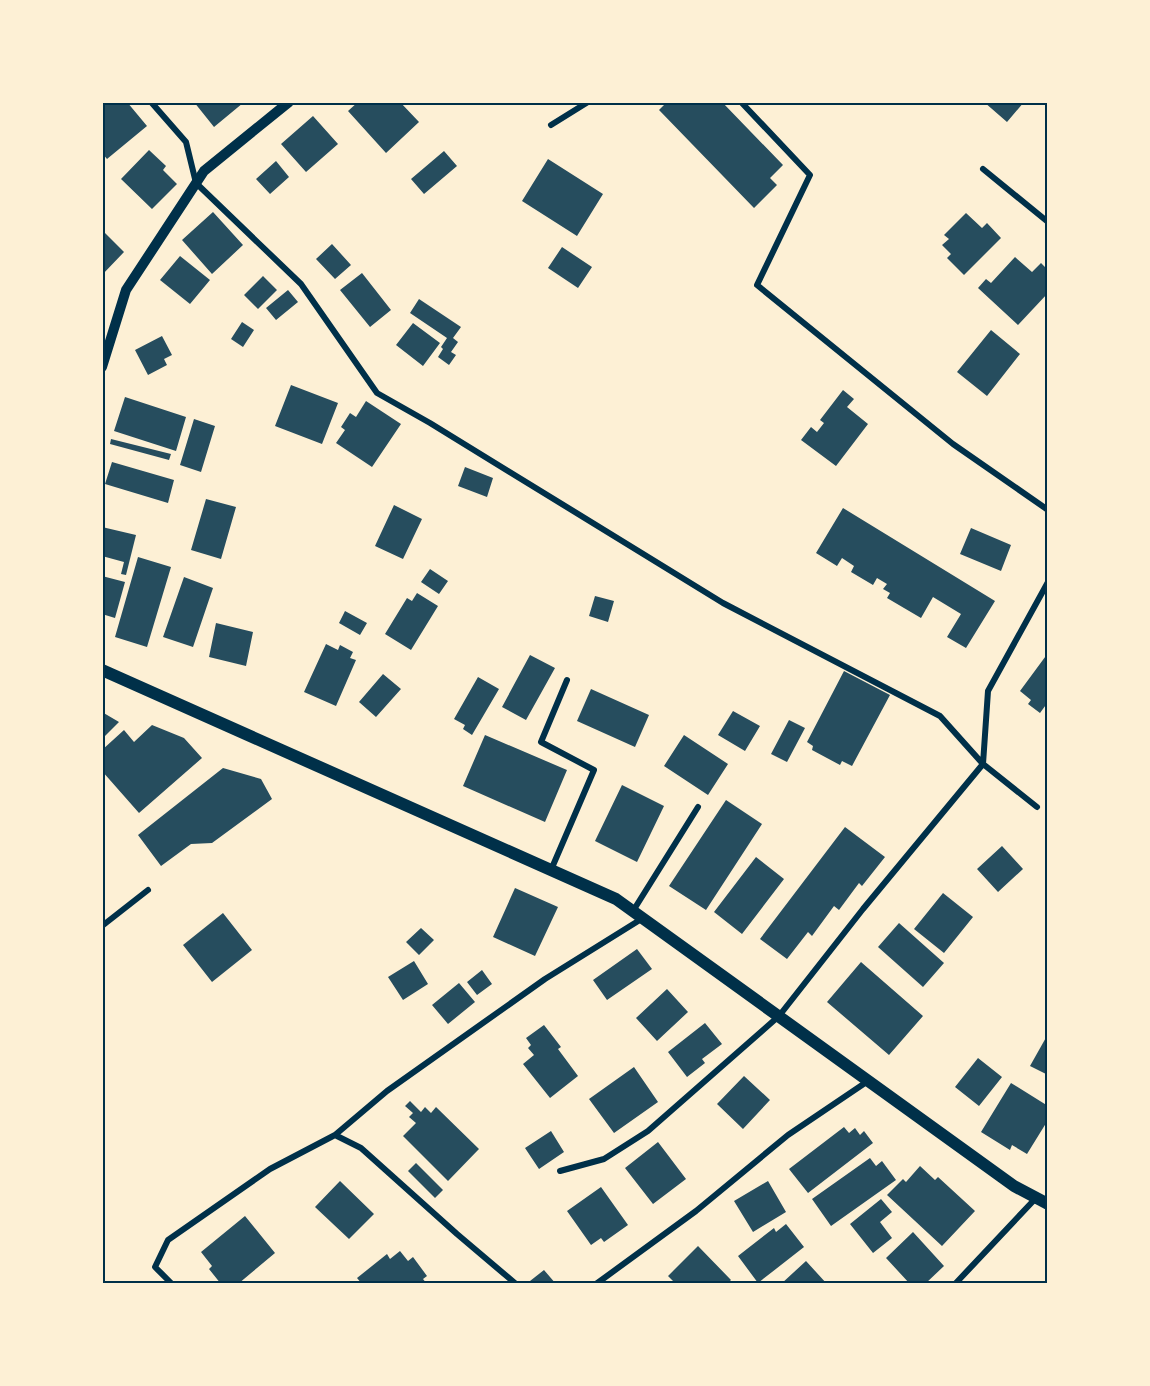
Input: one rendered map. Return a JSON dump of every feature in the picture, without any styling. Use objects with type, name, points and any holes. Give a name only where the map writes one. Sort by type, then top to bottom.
[{"type":"main road","points":[[102,670],[616,899],[1014,1186],[1048,1204]]},
{"type":"street","points":[[151,102],[186,142],[196,183],[301,284],[377,393],[450,435],[723,603],[940,716],[983,764],[1037,807]]},
{"type":"street","points":[[102,367],[126,290],[204,171],[289,102]]},
{"type":"street","points":[[551,125],[588,102]]},
{"type":"street","points":[[741,102],[810,175],[757,285],[953,444],[1048,510]]},
{"type":"street","points":[[983,169],[1048,222]]},
{"type":"street","points":[[560,1171],[604,1159],[648,1131],[778,1016],[983,764],[988,691],[1048,582]]},
{"type":"street","points":[[551,870],[594,770],[541,742],[567,680]]},
{"type":"street","points":[[172,1284],[155,1267],[168,1240],[270,1169],[335,1135],[387,1091],[638,915],[698,807]]},
{"type":"street","points":[[102,926],[148,890]]},
{"type":"street","points":[[596,1284],[696,1210],[788,1135],[868,1081]]},
{"type":"street","points":[[335,1135],[361,1148],[516,1284]]},
{"type":"street","points":[[955,1284],[1036,1198]]},
{"type":"building","points":[[106,102],[127,102],[147,126],[107,159],[102,153],[102,105]]},
{"type":"building","points":[[194,102],[241,102],[243,103],[214,127]]},
{"type":"building","points":[[358,102],[400,102],[419,122],[386,153],[348,111]]},
{"type":"building","points":[[667,102],[722,102],[783,165],[770,178],[777,185],[754,208],[659,110]]},
{"type":"building","points":[[984,102],[1024,102],[1007,122]]},
{"type":"building","points":[[313,116],[338,144],[306,172],[281,144]]},
{"type":"building","points":[[149,150],[166,166],[163,170],[177,184],[152,209],[121,179]]},
{"type":"building","points":[[444,151],[457,166],[424,194],[411,179]]},
{"type":"building","points":[[548,159],[603,194],[577,236],[522,201]]},
{"type":"building","points":[[276,161],[289,177],[270,194],[256,179]]},
{"type":"building","points":[[213,212],[243,245],[212,274],[182,240]]},
{"type":"building","points":[[966,213],[982,228],[987,223],[1001,238],[964,275],[947,258],[951,254],[942,245],[949,239],[944,235]]},
{"type":"building","points":[[102,230],[124,252],[102,275]]},
{"type":"building","points":[[332,244],[351,265],[335,279],[316,259]]},
{"type":"building","points":[[562,247],[592,267],[578,288],[548,268]]},
{"type":"building","points":[[180,256],[210,280],[190,304],[160,280]]},
{"type":"building","points":[[1015,257],[1032,272],[1041,263],[1048,270],[1048,293],[1018,325],[978,288],[986,279],[991,283]]},
{"type":"building","points":[[362,273],[391,310],[370,327],[340,290]]},
{"type":"building","points":[[263,276],[277,290],[258,309],[244,295]]},
{"type":"building","points":[[288,290],[298,302],[276,320],[266,308]]},
{"type":"building","points":[[419,299],[461,327],[453,338],[458,342],[451,352],[456,355],[449,365],[438,357],[447,338],[410,313]]},
{"type":"building","points":[[242,322],[254,330],[243,347],[231,339]]},
{"type":"building","points":[[413,323],[440,343],[423,366],[396,345]]},
{"type":"building","points":[[991,330],[1020,354],[987,396],[957,372]]},
{"type":"building","points":[[162,336],[172,355],[164,359],[167,365],[148,375],[135,350]]},
{"type":"building","points":[[291,385],[338,403],[322,444],[275,426]]},
{"type":"building","points":[[843,390],[854,399],[847,407],[868,424],[836,466],[801,440],[811,427],[817,432],[824,423],[820,420]]},
{"type":"building","points":[[125,397],[186,417],[176,451],[114,431]]},
{"type":"building","points":[[366,401],[401,424],[372,467],[336,443],[345,430],[341,427],[350,413],[356,417]]},
{"type":"building","points":[[194,419],[215,426],[201,472],[180,465]]},
{"type":"building","points":[[111,439],[171,454],[169,460],[110,444]]},
{"type":"building","points":[[112,462],[174,480],[168,503],[105,484]]},
{"type":"building","points":[[465,467],[493,478],[487,497],[458,486]]},
{"type":"building","points":[[206,499],[236,507],[221,559],[191,550]]},
{"type":"building","points":[[394,505],[422,519],[403,559],[375,546]]},
{"type":"building","points":[[843,508],[995,601],[966,648],[947,637],[961,614],[933,597],[921,618],[887,598],[890,593],[883,589],[887,584],[877,578],[873,585],[851,572],[854,566],[842,558],[837,566],[816,553]]},
{"type":"building","points":[[102,527],[136,535],[126,575],[121,574],[124,562],[102,556]]},
{"type":"building","points":[[971,528],[1011,545],[1001,571],[960,554]]},
{"type":"building","points":[[138,557],[171,567],[147,647],[115,637]]},
{"type":"building","points":[[430,569],[448,581],[439,594],[421,582]]},
{"type":"building","points":[[102,576],[125,582],[115,618],[102,614]]},
{"type":"building","points":[[184,577],[213,588],[193,647],[163,637]]},
{"type":"building","points":[[417,593],[438,606],[411,650],[385,634],[407,598],[412,601]]},
{"type":"building","points":[[595,596],[614,601],[608,622],[589,616]]},
{"type":"building","points":[[345,611],[367,623],[360,635],[339,623]]},
{"type":"building","points":[[216,623],[253,632],[246,666],[209,657]]},
{"type":"building","points":[[326,644],[338,650],[340,645],[353,652],[350,658],[356,660],[336,706],[304,692]]},
{"type":"building","points":[[1048,653],[1048,702],[1040,713],[1028,704],[1031,700],[1020,691]]},
{"type":"building","points":[[530,655],[555,668],[526,720],[502,707]]},
{"type":"building","points":[[844,671],[890,695],[852,766],[842,761],[840,765],[812,750],[813,746],[807,742]]},
{"type":"building","points":[[383,674],[401,689],[376,717],[359,702]]},
{"type":"building","points":[[478,677],[499,689],[472,735],[463,729],[465,725],[454,719]]},
{"type":"building","points":[[591,689],[649,715],[635,747],[577,721]]},
{"type":"building","points":[[733,711],[760,726],[745,751],[718,735]]},
{"type":"building","points":[[102,712],[119,722],[102,739]]},
{"type":"building","points":[[789,720],[805,728],[787,762],[771,754]]},
{"type":"building","points":[[152,725],[184,738],[202,758],[139,813],[102,771],[102,750],[124,730],[134,742]]},
{"type":"building","points":[[485,735],[567,770],[545,822],[463,786]]},
{"type":"building","points":[[684,735],[728,764],[708,795],[664,766]]},
{"type":"building","points":[[223,768],[261,779],[272,799],[212,843],[191,844],[161,866],[138,835]]},
{"type":"building","points":[[622,785],[664,806],[637,862],[595,841]]},
{"type":"building","points":[[726,800],[762,824],[706,910],[669,886]]},
{"type":"building","points":[[845,827],[885,857],[862,886],[859,883],[839,910],[834,906],[812,936],[808,932],[787,959],[760,939]]},
{"type":"building","points":[[1002,846],[1023,869],[998,892],[977,869]]},
{"type":"building","points":[[756,857],[784,879],[742,934],[714,912]]},
{"type":"building","points":[[515,888],[558,907],[535,956],[493,937]]},
{"type":"building","points":[[943,893],[973,917],[944,953],[914,929]]},
{"type":"building","points":[[223,913],[252,950],[212,982],[183,945]]},
{"type":"building","points":[[899,923],[944,963],[923,987],[878,947]]},
{"type":"building","points":[[421,928],[434,940],[419,955],[406,942]]},
{"type":"building","points":[[637,949],[652,969],[607,1000],[593,980]]},
{"type":"building","points":[[414,961],[428,984],[403,1000],[388,977]]},
{"type":"building","points":[[861,962],[923,1016],[889,1055],[827,1002]]},
{"type":"building","points":[[482,970],[492,984],[477,995],[467,982]]},
{"type":"building","points":[[459,983],[475,1002],[448,1024],[432,1005]]},
{"type":"building","points":[[667,989],[688,1012],[657,1041],[636,1018]]},
{"type":"building","points":[[705,1023],[722,1044],[702,1059],[705,1063],[687,1077],[668,1052]]},
{"type":"building","points":[[544,1025],[561,1047],[558,1049],[578,1076],[550,1098],[523,1064],[534,1055],[528,1048],[531,1045],[526,1038]]},
{"type":"building","points":[[1048,1034],[1048,1075],[1030,1066]]},
{"type":"building","points":[[978,1058],[1002,1077],[979,1106],[955,1087]]},
{"type":"building","points":[[634,1067],[658,1102],[614,1133],[589,1099]]},
{"type":"building","points":[[744,1076],[770,1100],[743,1129],[717,1104]]},
{"type":"building","points":[[1011,1083],[1048,1106],[1048,1120],[1027,1154],[1012,1145],[1010,1150],[981,1132]]},
{"type":"building","points":[[410,1101],[421,1112],[425,1107],[431,1113],[436,1107],[479,1149],[448,1181],[403,1136],[416,1123],[409,1117],[413,1113],[405,1106]]},
{"type":"building","points":[[844,1127],[849,1133],[855,1128],[860,1135],[864,1131],[873,1143],[808,1193],[789,1169]]},
{"type":"building","points":[[551,1131],[564,1152],[539,1169],[525,1148]]},
{"type":"building","points":[[658,1142],[686,1179],[653,1204],[625,1168]]},
{"type":"building","points":[[870,1158],[876,1166],[882,1161],[896,1180],[831,1226],[812,1199]]},
{"type":"building","points":[[416,1163],[443,1190],[435,1198],[408,1171]]},
{"type":"building","points":[[920,1166],[935,1180],[938,1177],[975,1211],[942,1246],[887,1195],[903,1179],[906,1182]]},
{"type":"building","points":[[340,1181],[374,1214],[349,1239],[315,1207]]},
{"type":"building","points":[[768,1181],[786,1212],[753,1232],[734,1201]]},
{"type":"building","points":[[601,1187],[628,1225],[604,1242],[601,1238],[591,1245],[567,1211]]},
{"type":"building","points":[[881,1199],[892,1212],[880,1222],[892,1238],[873,1253],[850,1224]]},
{"type":"building","points":[[245,1216],[275,1253],[238,1284],[221,1284],[209,1269],[212,1266],[201,1252]]},
{"type":"building","points":[[786,1224],[804,1247],[758,1283],[738,1256],[774,1228],[776,1232]]},
{"type":"building","points":[[913,1232],[944,1266],[925,1284],[910,1284],[886,1258]]},
{"type":"building","points":[[698,1246],[731,1280],[727,1284],[676,1284],[668,1276]]},
{"type":"building","points":[[400,1251],[408,1261],[413,1257],[427,1276],[423,1279],[427,1284],[362,1284],[357,1278],[387,1254],[390,1259]]},
{"type":"building","points":[[806,1261],[827,1284],[781,1284]]},
{"type":"building","points":[[544,1270],[556,1284],[533,1284],[530,1281]]}]
